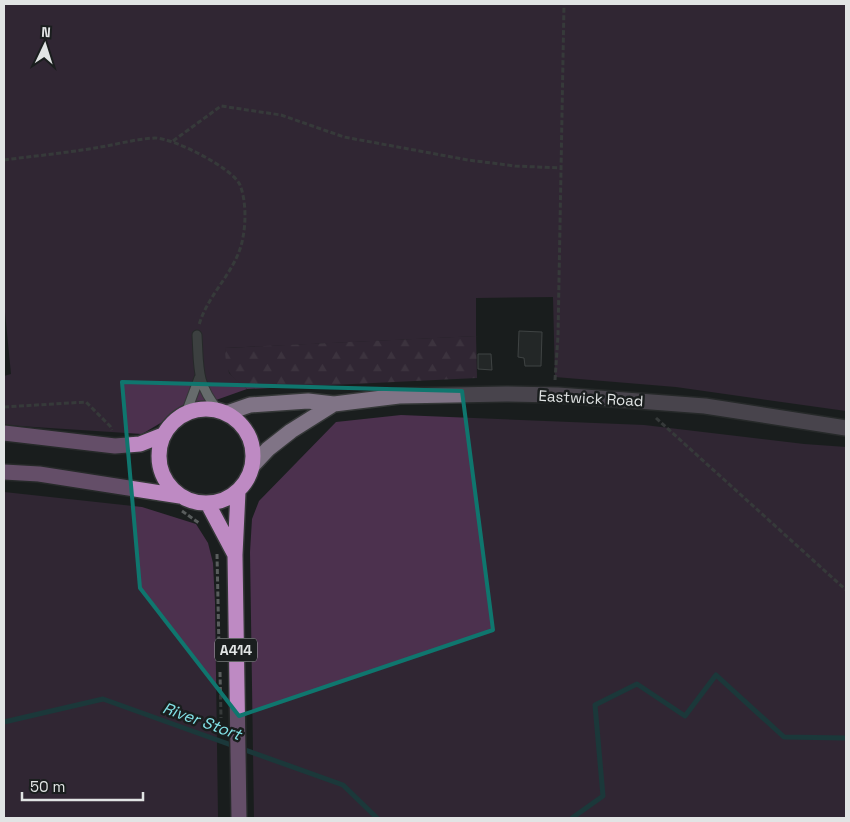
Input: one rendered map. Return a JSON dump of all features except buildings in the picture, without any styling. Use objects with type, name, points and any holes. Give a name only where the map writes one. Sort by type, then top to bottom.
[{"type":"highway","points":[[4,472],[38,474],[178,502],[208,504],[224,500],[238,492],[248,480],[253,465],[254,450],[249,435],[240,422],[223,412],[196,409],[173,422],[164,435],[159,448],[159,462],[163,475],[178,502]]},
{"type":"highway","points":[[4,433],[116,446],[140,444],[164,435]]},
{"type":"highway","name":"A414","points":[[238,492],[234,555],[239,818]]},
{"type":"highway","name":"A414","points":[[208,504],[234,555]]},
{"type":"street","name":"Eastwick Road","points":[[223,412],[250,404],[308,401],[334,404],[399,396],[558,395],[705,406],[846,428]]},
{"type":"street","name":"Eastwick Road","points":[[253,465],[268,449],[291,430],[334,404]]},
{"type":"lane","points":[[197,335],[199,378],[208,397],[223,412]]},
{"type":"lane","points":[[186,413],[199,378]]},
{"type":"path","points":[[558,395],[555,377],[558,336],[564,4]]},
{"type":"path","points":[[172,141],[220,106],[281,115],[344,137],[468,160],[515,166],[561,168]]},
{"type":"path","points":[[4,160],[92,149],[156,138],[172,141],[219,164],[240,183],[246,217],[243,240],[234,261],[203,312],[197,335]]},
{"type":"path","points":[[636,400],[846,590]]},
{"type":"path","points":[[4,407],[86,402],[110,426],[114,435]]},
{"type":"path","points":[[178,502],[202,526]]},
{"type":"path","points":[[213,546],[217,554],[219,650]]},
{"type":"path","points":[[220,669],[221,721]]},
{"type":"highlighted area","points":[[122,382],[462,391],[493,630],[239,716],[140,588]]},
{"type":"green space","points":[[4,4],[846,4],[846,411],[676,387],[555,377],[553,297],[476,298],[476,336],[479,336],[225,348],[229,373],[247,389],[174,415],[142,434],[4,425],[4,376],[11,374],[4,302]]},
{"type":"green space","points":[[476,336],[477,378],[247,389],[230,373],[225,357],[225,348]]},
{"type":"green space","points":[[401,415],[644,425],[804,444],[846,447],[846,818],[254,818],[250,552],[252,519],[259,501],[336,422]]},
{"type":"green space","points":[[4,492],[142,507],[196,524],[208,543],[213,563],[218,818],[4,818]]},
{"type":"waterway","name":"River Stort","points":[[572,818],[603,796],[595,705],[637,684],[685,716],[716,675],[784,737],[846,738]]},
{"type":"waterway","name":"River Stort","points":[[4,722],[103,699],[343,785],[377,818]]}]
